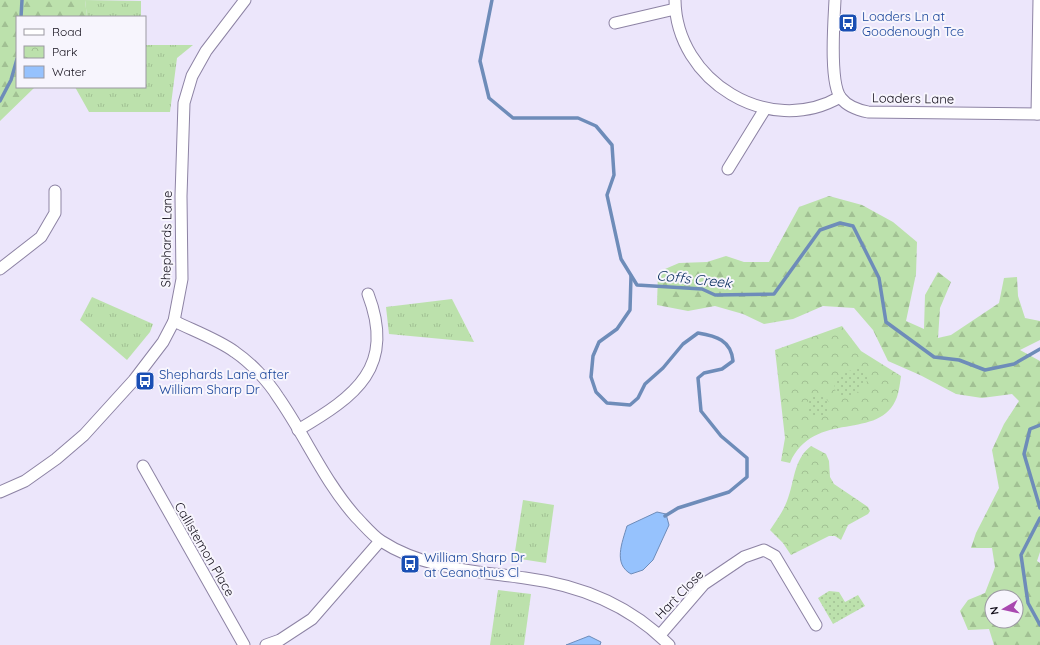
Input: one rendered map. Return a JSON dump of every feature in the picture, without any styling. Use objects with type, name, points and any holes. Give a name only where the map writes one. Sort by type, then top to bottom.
[{"type":"street","name":"Shephards Lane","points":[[0,492],[24,481],[56,459],[84,435],[134,380],[163,342],[174,321],[182,279],[181,196],[184,103],[192,76],[206,51],[245,0]]},
{"type":"street","points":[[615,23],[675,5],[682,37],[691,55],[706,74],[716,83],[732,95],[765,109],[800,111],[815,109],[840,98],[834,76],[835,0]]},
{"type":"street","points":[[1038,114],[1039,0]]},
{"type":"street","name":"Loaders Lane","points":[[840,98],[851,107],[868,112],[1038,114]]},
{"type":"street","points":[[728,169],[765,109]]},
{"type":"street","points":[[0,269],[41,237],[54,213],[55,191]]},
{"type":"street","points":[[298,430],[338,406],[353,393],[366,376],[374,358],[377,337],[375,313],[368,294]]},
{"type":"street","points":[[174,321],[235,352],[255,370],[278,396],[319,466],[343,502],[380,541],[437,565],[459,570],[526,578],[578,589],[625,609],[660,635],[669,645]]},
{"type":"street","name":"Callistemon Place","points":[[143,466],[244,645]]},
{"type":"street","points":[[266,645],[280,640],[312,619],[380,541]]},
{"type":"street","name":"Hart Close","points":[[660,635],[704,584],[744,557],[764,550],[775,556],[816,625]]},
{"type":"green space","points":[[0,0],[85,0],[87,16],[16,16],[16,88],[34,88],[0,121]]},
{"type":"green space","points":[[85,0],[141,1],[141,16],[87,16]]},
{"type":"green space","points":[[146,45],[193,45],[177,58],[170,112],[89,112],[76,88],[146,88]]},
{"type":"green space","points":[[829,196],[862,205],[893,222],[917,242],[916,274],[906,321],[924,329],[925,295],[938,272],[951,282],[940,308],[938,338],[951,335],[999,303],[1004,278],[1017,277],[1018,296],[1025,318],[1040,321],[1040,340],[1020,350],[1040,361],[1040,552],[1037,561],[1040,563],[1040,645],[994,645],[989,629],[1024,629],[1024,589],[987,589],[995,567],[992,548],[971,548],[976,533],[999,488],[992,450],[1004,424],[1019,401],[1012,394],[982,398],[956,394],[920,375],[888,361],[873,330],[854,308],[823,306],[793,319],[764,324],[743,314],[715,306],[688,311],[657,305],[658,272],[679,263],[707,262],[726,256],[744,262],[769,262],[799,207]]},
{"type":"green space","points":[[92,297],[153,324],[150,332],[127,360],[80,320]]},
{"type":"green space","points":[[452,299],[474,342],[389,334],[386,307]]},
{"type":"green space","points":[[842,326],[861,351],[901,376],[897,397],[889,411],[876,419],[862,424],[830,430],[814,436],[801,446],[790,463],[781,461],[785,438],[775,350]]},
{"type":"green space","points":[[859,368],[867,373],[867,380],[863,387],[856,393],[848,396],[840,396],[835,390],[835,378],[842,373]]},
{"type":"green space","points":[[818,395],[826,398],[829,406],[826,414],[818,417],[810,414],[807,406],[810,398]]},
{"type":"green space","points":[[811,446],[826,454],[829,461],[830,477],[834,484],[868,507],[870,511],[868,514],[848,525],[841,540],[835,536],[829,536],[791,555],[783,543],[770,530],[785,505],[798,464],[805,452]]},
{"type":"green space","points":[[523,500],[554,505],[546,563],[514,558]]},
{"type":"green space","points":[[498,590],[531,594],[524,645],[490,645]]},
{"type":"green space","points":[[829,591],[839,592],[845,602],[858,595],[865,606],[833,624],[818,598]]},
{"type":"green space","points":[[984,593],[984,629],[989,629],[968,630],[960,611],[968,600]]},
{"type":"water","points":[[657,512],[666,514],[669,525],[653,560],[643,570],[631,574],[625,570],[622,565],[620,553],[627,526]]},
{"type":"water","points":[[589,636],[601,642],[600,645],[566,645]]},
{"type":"waterway","points":[[21,16],[22,0]]},
{"type":"waterway","name":"Coffs Creek","points":[[492,0],[480,61],[489,98],[513,118],[578,118],[596,126],[612,145],[614,175],[607,195],[621,259],[637,285],[702,289],[715,295],[774,294],[820,230],[840,223],[853,226],[879,278],[886,322],[934,357],[959,360],[985,370],[1014,364],[1040,349]]},
{"type":"waterway","points":[[0,101],[11,80],[16,62]]},
{"type":"waterway","points":[[631,276],[630,310],[617,329],[599,342],[593,356],[591,377],[596,392],[607,403],[630,405],[638,398],[645,384],[663,368],[683,344],[698,333],[722,340],[729,348],[733,361],[722,369],[704,373],[698,378],[701,411],[721,436],[747,458],[747,477],[729,492],[678,508],[665,516]]},
{"type":"waterway","name":"Coffs Creek","points":[[1040,425],[1030,429],[1024,454],[1040,508]]},
{"type":"waterway","name":"Coffs Creek","points":[[1040,518],[1021,555],[1028,603],[1040,625]]},
{"type":"place","name":"Loaders Ln at Goodenough Tce","points":[[848,23]]},
{"type":"place","name":"Shephards Lane after William Sharp Dr","points":[[145,381]]},
{"type":"place","name":"William Sharp Dr at Ceanothus Cl","points":[[410,564]]}]
